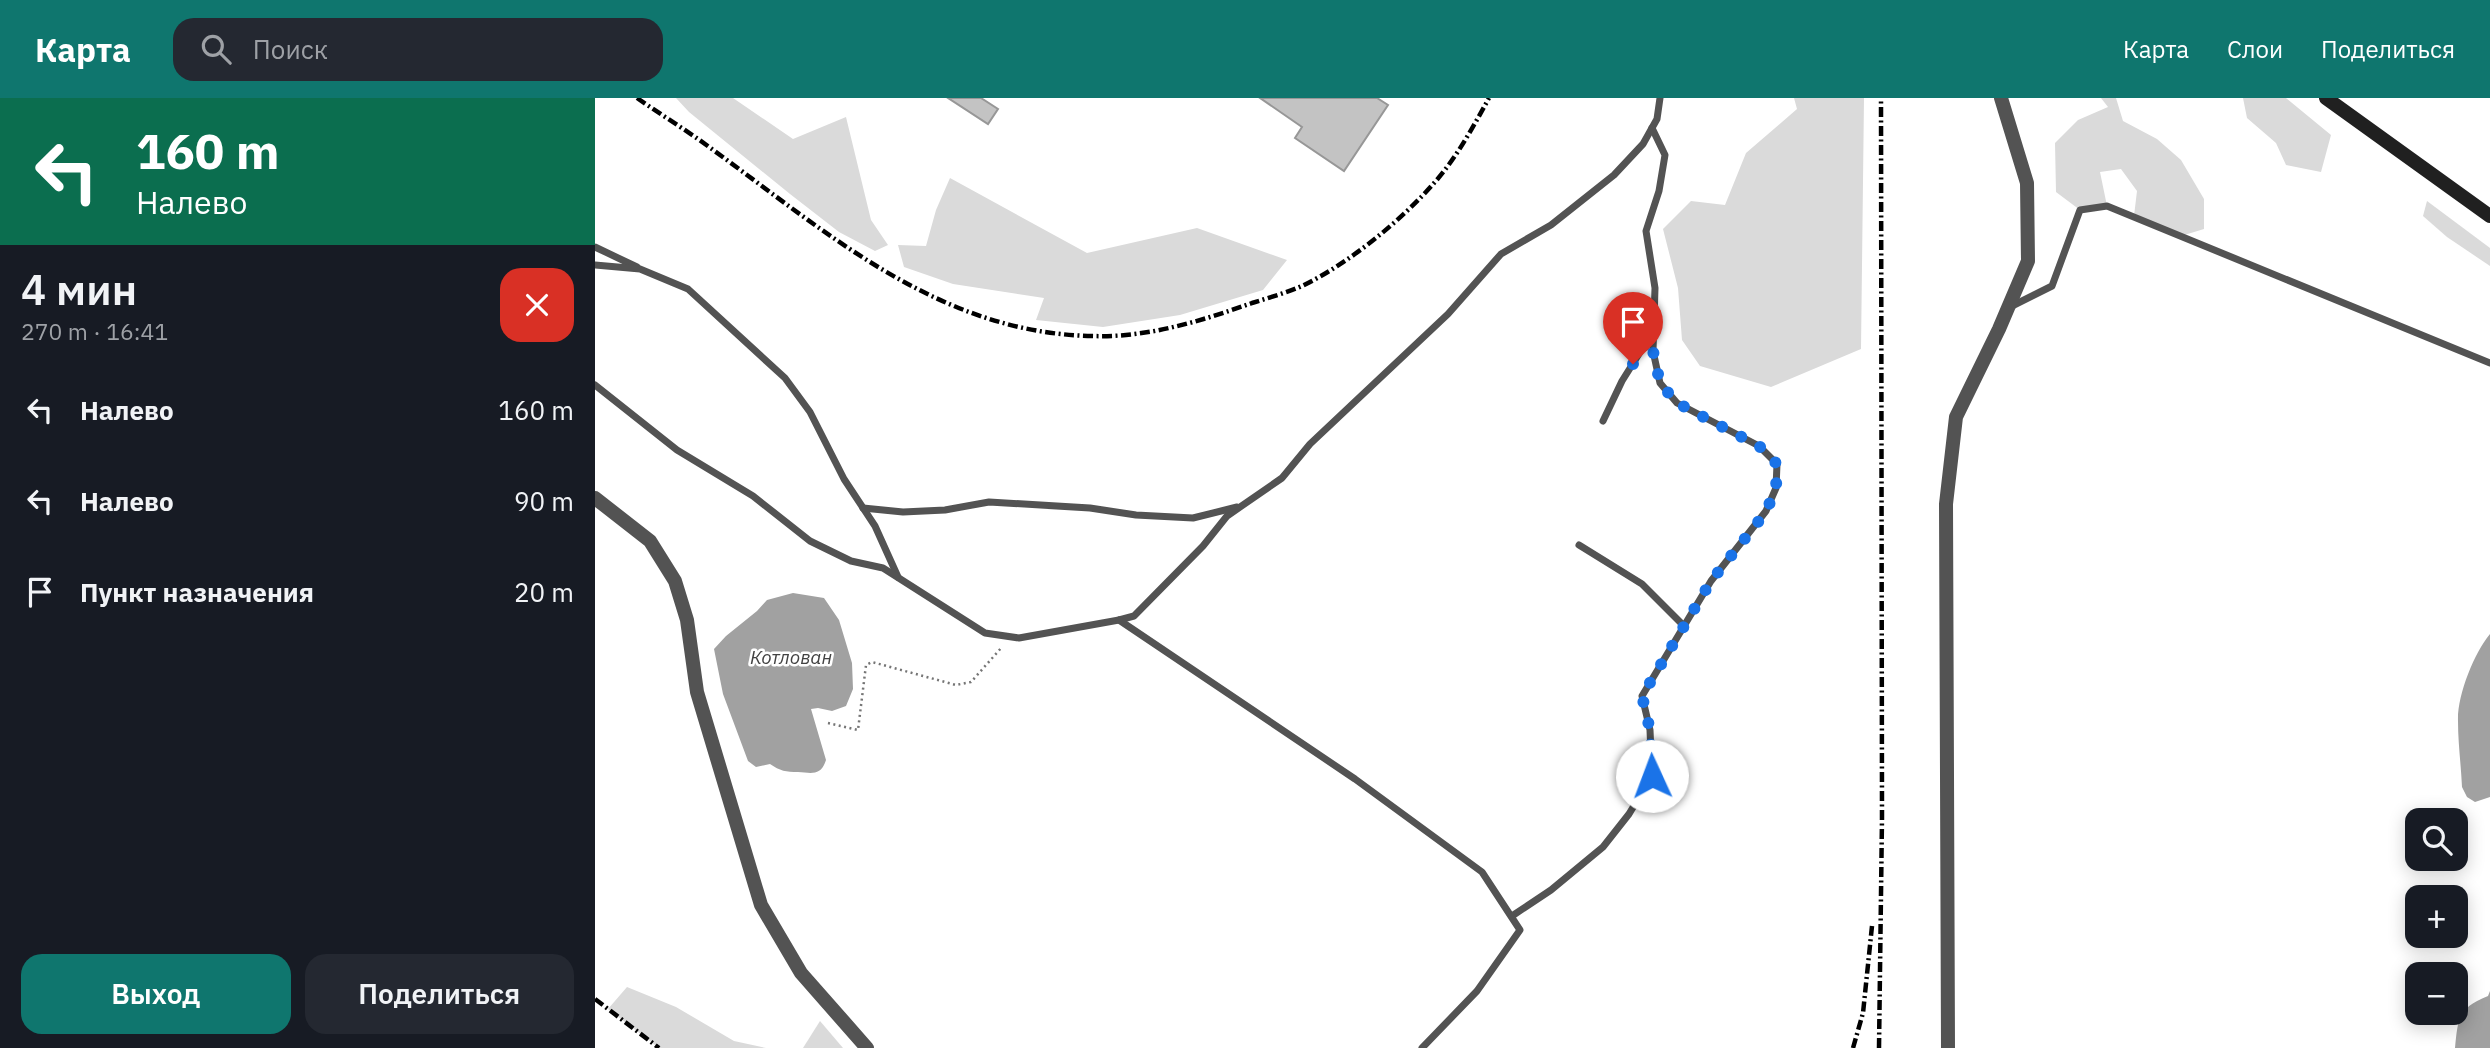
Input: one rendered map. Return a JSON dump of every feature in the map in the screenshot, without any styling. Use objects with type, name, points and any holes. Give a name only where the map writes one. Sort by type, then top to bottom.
[{"type":"main road","points":[[2326,98],[2490,216]]},
{"type":"street","points":[[1948,1048],[1946,504],[1956,417],[2028,261],[2027,183],[2001,98]]},
{"type":"street","points":[[595,498],[650,541],[675,581],[687,620],[697,692],[761,905],[801,973],[867,1048]]},
{"type":"lane","points":[[595,385],[677,450],[753,496],[810,541],[851,561],[883,568],[985,633],[1019,638],[1135,616],[1203,546],[1227,516],[1282,478],[1310,444],[1448,314],[1501,254],[1551,225],[1615,175],[1643,144],[1657,119],[1660,98]]},
{"type":"lane","points":[[1511,916],[1551,890],[1603,847],[1629,814],[1652,776],[1650,730],[1642,696],[1711,581],[1766,512],[1776,488],[1777,464],[1759,446],[1677,403],[1660,383],[1653,351],[1655,288],[1646,231],[1659,191],[1665,155],[1652,128]]},
{"type":"lane","points":[[2008,308],[2052,286],[2080,210],[2108,206],[2490,363]]},
{"type":"lane","points":[[595,247],[688,289],[785,378],[810,412],[844,479],[875,526],[899,578]]},
{"type":"lane","points":[[595,265],[641,269]]},
{"type":"lane","points":[[1604,421],[1622,381],[1654,329]]},
{"type":"lane","points":[[863,508],[902,512],[945,510],[989,502],[1193,518],[1241,506]]},
{"type":"lane","points":[[1579,545],[1642,584],[1684,626]]},
{"type":"lane","points":[[1119,620],[1355,779],[1482,872],[1520,930],[1477,991],[1422,1048]]},
{"type":"path","points":[[828,723],[858,730],[866,665],[869,663],[956,685],[966,684],[971,682],[1011,637]]},
{"type":"shaded area","points":[[676,98],[733,98],[793,139],[846,117],[871,220],[888,245],[875,251],[839,232],[689,112]]},
{"type":"shaded area","points":[[1794,98],[1864,98],[1861,349],[1771,387],[1700,366],[1682,340],[1678,288],[1663,229],[1691,201],[1725,205],[1746,153],[1797,109]]},
{"type":"shaded area","points":[[2101,98],[2116,98],[2123,121],[2157,139],[2181,160],[2204,199],[2204,229],[2181,236],[2134,216],[2137,191],[2121,169],[2100,172],[2107,206],[2080,210],[2056,192],[2055,143],[2078,120],[2108,107]]},
{"type":"shaded area","points":[[2243,98],[2286,98],[2331,135],[2321,172],[2286,165],[2276,143],[2247,118]]},
{"type":"shaded area","points":[[950,178],[1087,253],[1197,228],[1287,260],[1263,290],[1180,315],[1103,327],[1036,320],[1044,298],[953,284],[904,267],[898,245],[926,246],[936,210]]},
{"type":"shaded area","points":[[2427,201],[2490,248],[2490,266],[2447,237],[2423,216]]},
{"type":"shaded area","points":[[627,987],[676,1007],[734,1041],[766,1048],[659,1048],[608,1009]]},
{"type":"shaded area","points":[[820,1021],[843,1048],[803,1048]]},
{"type":"water","name":"Котлован","points":[[793,593],[824,598],[839,620],[852,663],[853,689],[846,706],[832,711],[811,709],[826,760],[819,771],[812,773],[783,771],[770,764],[756,767],[748,761],[723,694],[714,649],[767,600]]},
{"type":"water","points":[[2490,634],[2490,797],[2475,802],[2467,797],[2462,787],[2458,711],[2468,675]]},
{"type":"water","points":[[2490,991],[2490,1048],[2455,1048],[2458,1025],[2468,1025],[2468,1008],[2488,996]]},
{"type":"building","points":[[948,98],[981,98],[998,109],[988,124]]},
{"type":"building","points":[[1260,98],[1377,98],[1388,105],[1344,171],[1295,138],[1302,127]]},
{"type":"railway","points":[[637,98],[835,239],[881,269],[930,295],[981,316],[1035,330],[1092,336],[1133,334],[1193,322],[1290,291],[1320,277],[1373,240],[1421,197],[1458,152],[1489,98]]},
{"type":"railway","points":[[1879,1048],[1882,818],[1881,98]]},
{"type":"railway","points":[[1853,1048],[1863,1013],[1872,926]]},
{"type":"railway","points":[[595,999],[659,1048]]},
{"type":"route","points":[[1633,364],[1654,329],[1653,351],[1660,383],[1677,403],[1759,446],[1777,464],[1776,488],[1766,512],[1711,581],[1642,696],[1650,730],[1652,776]]}]
